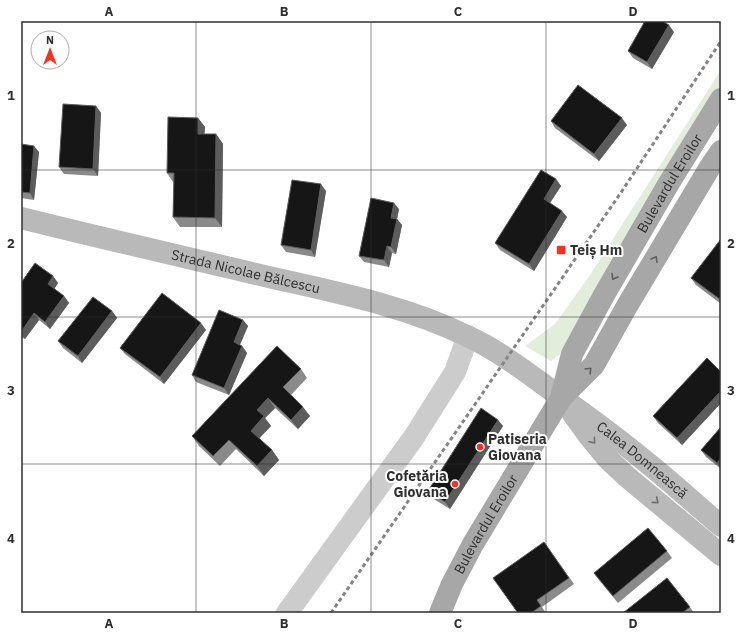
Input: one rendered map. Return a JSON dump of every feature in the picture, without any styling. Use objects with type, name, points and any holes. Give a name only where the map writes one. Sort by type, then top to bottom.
[{"type":"main road","name":"Bulevardul Eroilor","points":[[561,398],[572,354],[588,323],[669,183],[721,99]]},
{"type":"main road","name":"Bulevardul Eroilor","points":[[440,613],[452,584],[473,544],[561,398],[594,365],[627,306],[721,151]]},
{"type":"main road","name":"Strada Nicolae Bălcescu","points":[[21,218],[390,306],[435,322],[468,336],[527,372],[561,398]]},
{"type":"main road","name":"Calea Domnească","points":[[561,398],[607,458],[626,476],[721,555]]},
{"type":"main road","name":"Calea Domnească","points":[[561,398],[640,457],[721,526]]},
{"type":"street","points":[[287,613],[414,437],[454,372],[468,336]]},
{"type":"green space","points":[[721,70],[721,90],[591,309],[559,355],[551,361],[525,346],[555,324],[588,278]]},
{"type":"building","points":[[645,21],[662,21],[669,25],[647,62],[628,51]]},
{"type":"building","points":[[578,85],[622,118],[594,154],[551,121]]},
{"type":"building","points":[[63,104],[96,106],[93,169],[59,167]]},
{"type":"building","points":[[168,117],[198,118],[198,134],[216,134],[215,218],[173,217],[174,173],[167,173]]},
{"type":"building","points":[[21,144],[34,146],[30,193],[21,192]]},
{"type":"building","points":[[541,170],[556,179],[544,199],[562,211],[529,264],[495,243]]},
{"type":"building","points":[[292,180],[321,184],[311,250],[281,245]]},
{"type":"building","points":[[371,198],[394,203],[391,218],[397,219],[391,247],[387,246],[384,260],[359,256]]},
{"type":"building","points":[[721,239],[721,300],[691,278]]},
{"type":"building","points":[[35,263],[53,276],[48,284],[64,296],[45,322],[34,313],[21,332],[21,283]]},
{"type":"building","points":[[162,293],[201,323],[160,377],[120,348]]},
{"type":"building","points":[[93,297],[112,311],[78,356],[58,341]]},
{"type":"building","points":[[219,310],[243,320],[234,342],[242,346],[224,388],[192,375]]},
{"type":"building","points":[[277,346],[301,369],[283,387],[303,407],[291,420],[268,398],[257,410],[264,416],[251,431],[272,450],[257,466],[229,440],[213,456],[192,436]]},
{"type":"building","points":[[707,358],[721,372],[721,391],[677,438],[653,416]]},
{"type":"building","points":[[481,408],[498,420],[445,502],[428,491]]},
{"type":"building","points":[[721,427],[721,458],[717,463],[701,450]]},
{"type":"building","points":[[648,528],[667,551],[613,596],[594,573]]},
{"type":"building","points":[[544,542],[569,578],[537,600],[541,606],[531,613],[518,613],[493,578]]},
{"type":"building","points":[[667,578],[690,607],[682,613],[623,613]]},
{"type":"railway","points":[[331,613],[620,194],[721,41]]},
{"type":"place","name":"Teiș Hm","points":[[561,250]]},
{"type":"place","name":"Patiseria Giovana","points":[[480,447]]},
{"type":"place","name":"Cofetăria Giovana","points":[[455,484]]}]
